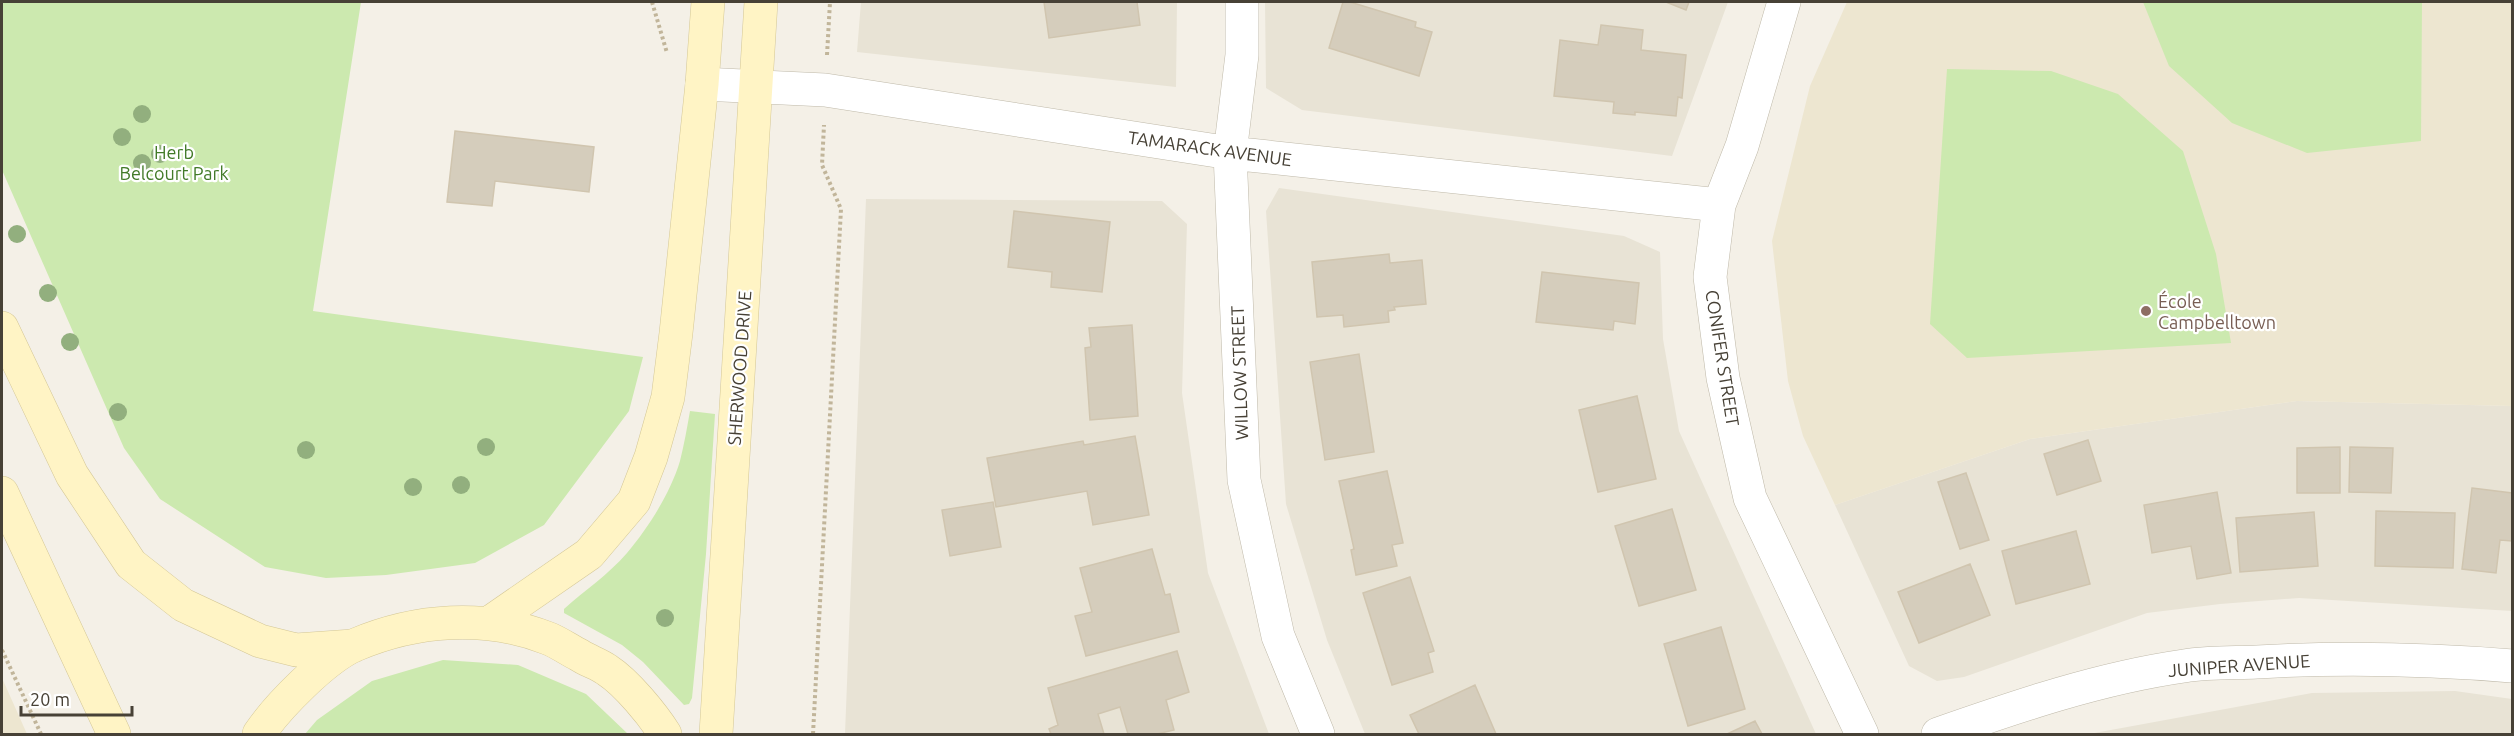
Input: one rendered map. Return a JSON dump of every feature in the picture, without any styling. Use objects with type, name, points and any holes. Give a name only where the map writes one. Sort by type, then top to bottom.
[{"type":"main road","points":[[489,623],[589,554],[634,501],[651,457],[668,397],[702,84],[708,2]]},
{"type":"main road","name":"SHERWOOD DRIVE","points":[[716,735],[761,2]]},
{"type":"main road","points":[[2,328],[72,475],[130,564],[183,604],[260,641],[296,650],[353,646],[405,629],[451,621],[489,623],[547,638],[608,670],[644,707],[665,735]]},
{"type":"main road","points":[[2,493],[114,735]]},
{"type":"main road","points":[[259,735],[267,722],[312,675],[353,646]]},
{"type":"street","name":"WILLOW STREET","points":[[1242,2],[1242,55],[1230,153],[1244,480],[1278,636],[1318,735]]},
{"type":"street","name":"CONIFER STREET","points":[[1784,2],[1742,146],[1719,205],[1710,277],[1723,378],[1750,498],[1862,735]]},
{"type":"street","name":"TAMARACK AVENUE","points":[[702,84],[825,90],[1230,153],[1719,205]]},
{"type":"street","name":"JUNIPER AVENUE","points":[[1938,735],[2021,705],[2114,680],[2185,666],[2308,659],[2430,659],[2512,666]]},
{"type":"path","points":[[652,2],[667,54]]},
{"type":"path","points":[[827,63],[830,2]]},
{"type":"path","points":[[813,735],[841,208],[822,165]]},
{"type":"path","points":[[2,650],[41,735]]},
{"type":"shaded area","points":[[861,2],[1177,2],[1176,87],[857,52]]},
{"type":"shaded area","points":[[1265,2],[1728,2],[1672,156],[1302,110],[1266,88]]},
{"type":"shaded area","name":"École Campbelltown","points":[[1847,2],[2512,2],[2512,406],[2297,401],[2030,439],[1835,505],[1803,436],[1788,381],[1772,241],[1810,86]]},
{"type":"shaded area","points":[[1279,188],[1624,236],[1660,252],[1663,339],[1679,431],[1816,734],[1365,734],[1327,640],[1286,504],[1266,211]]},
{"type":"shaded area","points":[[866,199],[1162,201],[1187,224],[1182,393],[1208,573],[1269,734],[845,734]]},
{"type":"shaded area","points":[[2297,401],[2512,406],[2512,611],[2299,598],[2220,604],[2147,613],[1964,677],[1937,681],[1909,666],[1835,505],[2030,439]]},
{"type":"shaded area","points":[[2,678],[27,734],[2,734]]},
{"type":"shaded area","points":[[2455,691],[2512,699],[2512,734],[2089,734],[2312,693]]},
{"type":"green space","name":"Herb Belcourt Park","points":[[2,2],[361,2],[313,311],[643,357],[629,411],[544,525],[475,563],[386,575],[326,578],[265,567],[160,499],[124,448],[2,170]]},
{"type":"green space","points":[[2143,2],[2422,2],[2421,141],[2307,153],[2232,123],[2169,66]]},
{"type":"green space","points":[[1947,69],[2051,71],[2118,94],[2183,151],[2216,254],[2231,343],[1967,358],[1930,324]]},
{"type":"green space","points":[[690,411],[715,414],[706,554],[692,698],[689,704],[684,705],[643,662],[622,645],[564,613],[564,609],[620,561],[650,522],[676,473]]},
{"type":"green space","points":[[443,660],[518,665],[586,694],[628,734],[305,734],[317,720],[372,681]]},
{"type":"building","points":[[1044,2],[1137,2],[1140,25],[1049,38]]},
{"type":"building","points":[[1343,2],[1350,2],[1416,22],[1415,27],[1432,32],[1419,76],[1329,48]]},
{"type":"building","points":[[1666,2],[1689,2],[1686,10]]},
{"type":"building","points":[[1601,25],[1643,30],[1641,50],[1686,55],[1682,98],[1678,97],[1676,116],[1635,112],[1635,115],[1613,113],[1614,102],[1554,96],[1560,40],[1598,45]]},
{"type":"building","points":[[455,131],[594,147],[589,192],[495,181],[492,206],[447,202]]},
{"type":"building","points":[[1014,211],[1110,222],[1102,292],[1051,287],[1052,272],[1008,267]]},
{"type":"building","points":[[1389,254],[1390,263],[1422,260],[1426,304],[1394,307],[1395,310],[1388,311],[1389,322],[1344,327],[1343,315],[1317,317],[1312,262]]},
{"type":"building","points":[[1542,272],[1639,283],[1635,324],[1614,321],[1613,330],[1536,322]]},
{"type":"building","points":[[1132,325],[1138,416],[1090,420],[1085,348],[1091,347],[1089,328]]},
{"type":"building","points":[[1359,354],[1374,452],[1325,460],[1310,362]]},
{"type":"building","points":[[1637,396],[1656,479],[1598,492],[1579,410]]},
{"type":"building","points":[[1135,436],[1149,515],[1093,525],[1087,491],[996,507],[987,458],[1083,441],[1084,445]]},
{"type":"building","points":[[2088,440],[2101,481],[2057,495],[2044,454]]},
{"type":"building","points":[[2340,447],[2340,493],[2297,493],[2297,448]]},
{"type":"building","points":[[2350,447],[2393,448],[2391,493],[2349,492]]},
{"type":"building","points":[[1387,471],[1403,543],[1392,545],[1397,566],[1356,575],[1351,550],[1354,549],[1339,481]]},
{"type":"building","points":[[1966,473],[1989,540],[1960,549],[1938,482]]},
{"type":"building","points":[[2472,488],[2512,493],[2512,541],[2500,540],[2496,573],[2462,569]]},
{"type":"building","points":[[2217,492],[2231,573],[2197,579],[2191,546],[2152,553],[2144,505]]},
{"type":"building","points":[[993,502],[1001,547],[950,556],[942,510]]},
{"type":"building","points":[[1672,509],[1696,590],[1639,606],[1615,526]]},
{"type":"building","points":[[2376,511],[2455,513],[2453,568],[2375,566]]},
{"type":"building","points":[[2314,512],[2318,566],[2240,572],[2236,518]]},
{"type":"building","points":[[2076,531],[2090,584],[2016,604],[2002,551]]},
{"type":"building","points":[[1152,549],[1165,595],[1170,594],[1179,632],[1086,656],[1075,616],[1092,612],[1080,568]]},
{"type":"building","points":[[1970,564],[1990,615],[1919,643],[1898,592]]},
{"type":"building","points":[[1410,577],[1434,651],[1428,653],[1433,672],[1392,685],[1363,593]]},
{"type":"building","points":[[1721,627],[1745,709],[1688,726],[1664,644]]},
{"type":"building","points":[[1177,651],[1189,692],[1166,700],[1174,730],[1157,734],[1128,734],[1120,707],[1098,714],[1104,734],[1051,734],[1049,729],[1058,725],[1048,688]]},
{"type":"building","points":[[1475,685],[1496,734],[1419,734],[1410,715]]},
{"type":"building","points":[[1755,721],[1762,734],[1727,734]]},
{"type":"place","name":"École Campbelltown","points":[[2146,311]]}]
